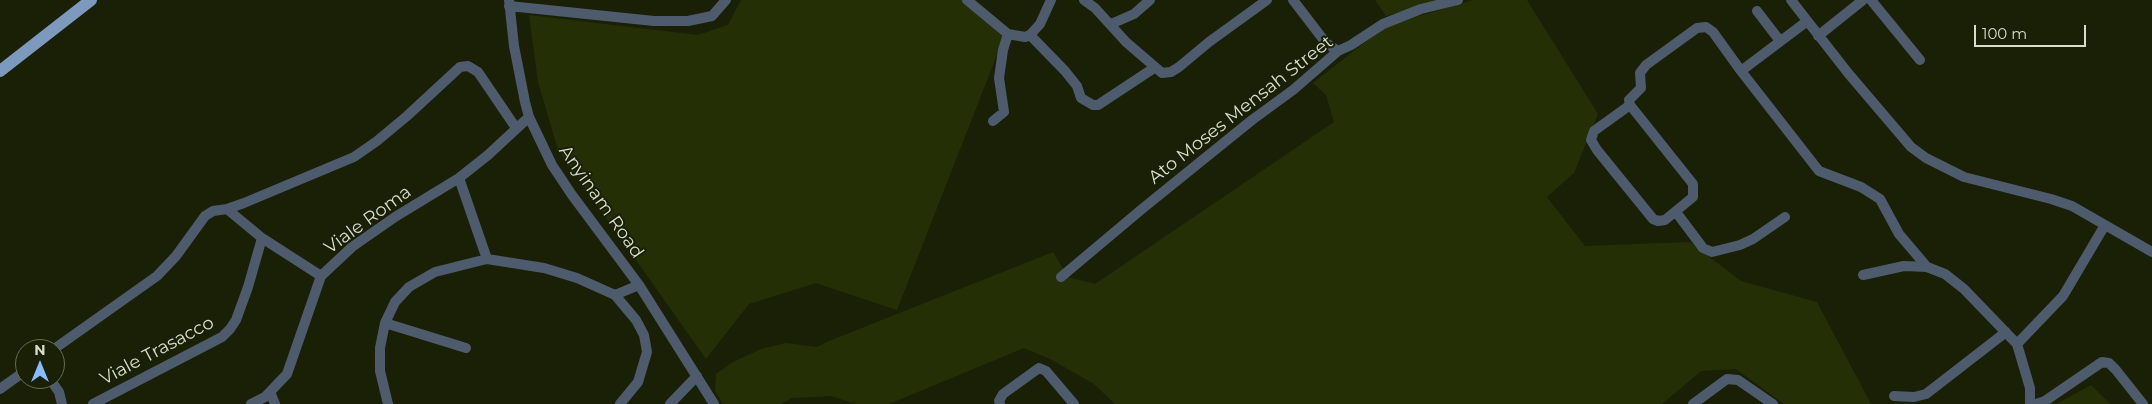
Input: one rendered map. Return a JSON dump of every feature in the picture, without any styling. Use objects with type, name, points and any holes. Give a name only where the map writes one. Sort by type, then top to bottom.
[{"type":"main road","points":[[0,71],[91,0]]},
{"type":"street","points":[[509,3],[654,21],[688,21],[712,16],[726,0]]},
{"type":"street","points":[[967,0],[1008,34],[1019,37],[1030,35],[1040,24],[1051,0]]},
{"type":"street","points":[[1084,0],[1095,8],[1126,42],[1162,73],[1171,72],[1267,0]]},
{"type":"street","points":[[1111,24],[1134,14],[1150,0]]},
{"type":"street","points":[[1293,0],[1321,37],[1338,51]]},
{"type":"street","name":"Ato Moses Mensah Street","points":[[1061,277],[1252,120],[1293,90],[1338,51],[1351,45],[1383,24],[1421,9],[1458,0]]},
{"type":"street","points":[[1792,0],[1806,22],[1911,147],[1926,158],[1964,177],[2052,198],[2072,206],[2152,252]]},
{"type":"street","points":[[1818,36],[1863,0]]},
{"type":"street","points":[[1871,0],[1920,60]]},
{"type":"street","name":"Anyinam Road","points":[[509,3],[520,84],[529,117],[552,165],[639,285],[714,404]]},
{"type":"street","points":[[1757,11],[1780,41]]},
{"type":"street","points":[[1741,71],[1806,22]]},
{"type":"street","points":[[1630,105],[1594,131],[1592,140],[1597,150],[1653,219],[1658,222],[1665,220],[1694,196],[1693,184],[1630,105],[1628,103],[1630,97],[1642,88],[1642,69],[1697,28],[1706,27],[1713,32],[1819,171],[1861,187],[1880,199],[1899,234],[1927,267]]},
{"type":"street","points":[[993,121],[1004,112],[998,78],[1008,34]]},
{"type":"street","points":[[1030,35],[1077,86],[1081,98],[1093,105],[1098,105],[1154,68]]},
{"type":"street","points":[[65,341],[157,276],[176,256],[205,216],[213,211],[228,209],[354,157],[400,122],[460,67],[472,67],[478,72],[516,128]]},
{"type":"street","name":"Viale Roma","points":[[251,404],[265,397],[287,374],[321,276],[373,232],[459,178],[488,155],[529,117]]},
{"type":"street","points":[[459,178],[487,259]]},
{"type":"street","points":[[228,209],[262,238],[321,276]]},
{"type":"street","points":[[1676,212],[1703,248],[1712,252],[1753,239],[1784,217]]},
{"type":"street","points":[[2017,344],[2063,296],[2105,225]]},
{"type":"street","name":"Viale Trasacco","points":[[93,404],[222,337],[230,330],[236,320],[248,287],[262,238]]},
{"type":"street","points":[[388,404],[380,371],[380,348],[385,323],[395,302],[409,287],[435,272],[487,259],[544,268],[577,278],[615,295],[636,320],[644,335],[647,352],[638,382],[620,404]]},
{"type":"street","points":[[1863,275],[1904,266],[1927,267],[1945,274],[1964,289],[2017,344],[2030,388],[2030,404]]},
{"type":"street","points":[[615,295],[639,285]]},
{"type":"street","points":[[385,323],[466,348]]},
{"type":"street","points":[[1894,396],[1914,397],[1926,394],[2006,332]]},
{"type":"street","points":[[2036,404],[2044,401],[2102,362],[2109,363],[2116,370],[2143,404]]},
{"type":"street","points":[[1000,404],[999,401],[1003,394],[1039,368],[1046,371],[1074,404]]},
{"type":"street","points":[[670,404],[697,376]]},
{"type":"street","points":[[0,389],[15,378]]},
{"type":"street","points":[[1693,404],[1727,379],[1738,380],[1773,404]]},
{"type":"street","points":[[57,389],[62,404]]},
{"type":"street","points":[[270,392],[275,404]]},
{"type":"green space","points":[[741,0],[962,0],[1004,37],[897,310],[816,283],[749,304],[706,359],[558,150],[538,82],[529,15],[698,35],[728,25]]},
{"type":"green space","points":[[1375,0],[1448,0],[1386,16]]},
{"type":"green space","points":[[1473,0],[1527,0],[1598,114],[1574,173],[1547,197],[1585,246],[1690,242],[1741,281],[1817,302],[1871,404],[1784,404],[1736,369],[1701,371],[1662,404],[1115,404],[1094,384],[1052,360],[1024,348],[889,404],[856,404],[831,396],[792,398],[781,404],[723,404],[715,391],[716,374],[733,362],[761,349],[786,343],[817,347],[1053,252],[1068,277],[1095,284],[1334,122],[1326,95],[1313,83],[1386,26]]},
{"type":"green space","points":[[2091,385],[2110,404],[2055,404],[2058,403]]}]
